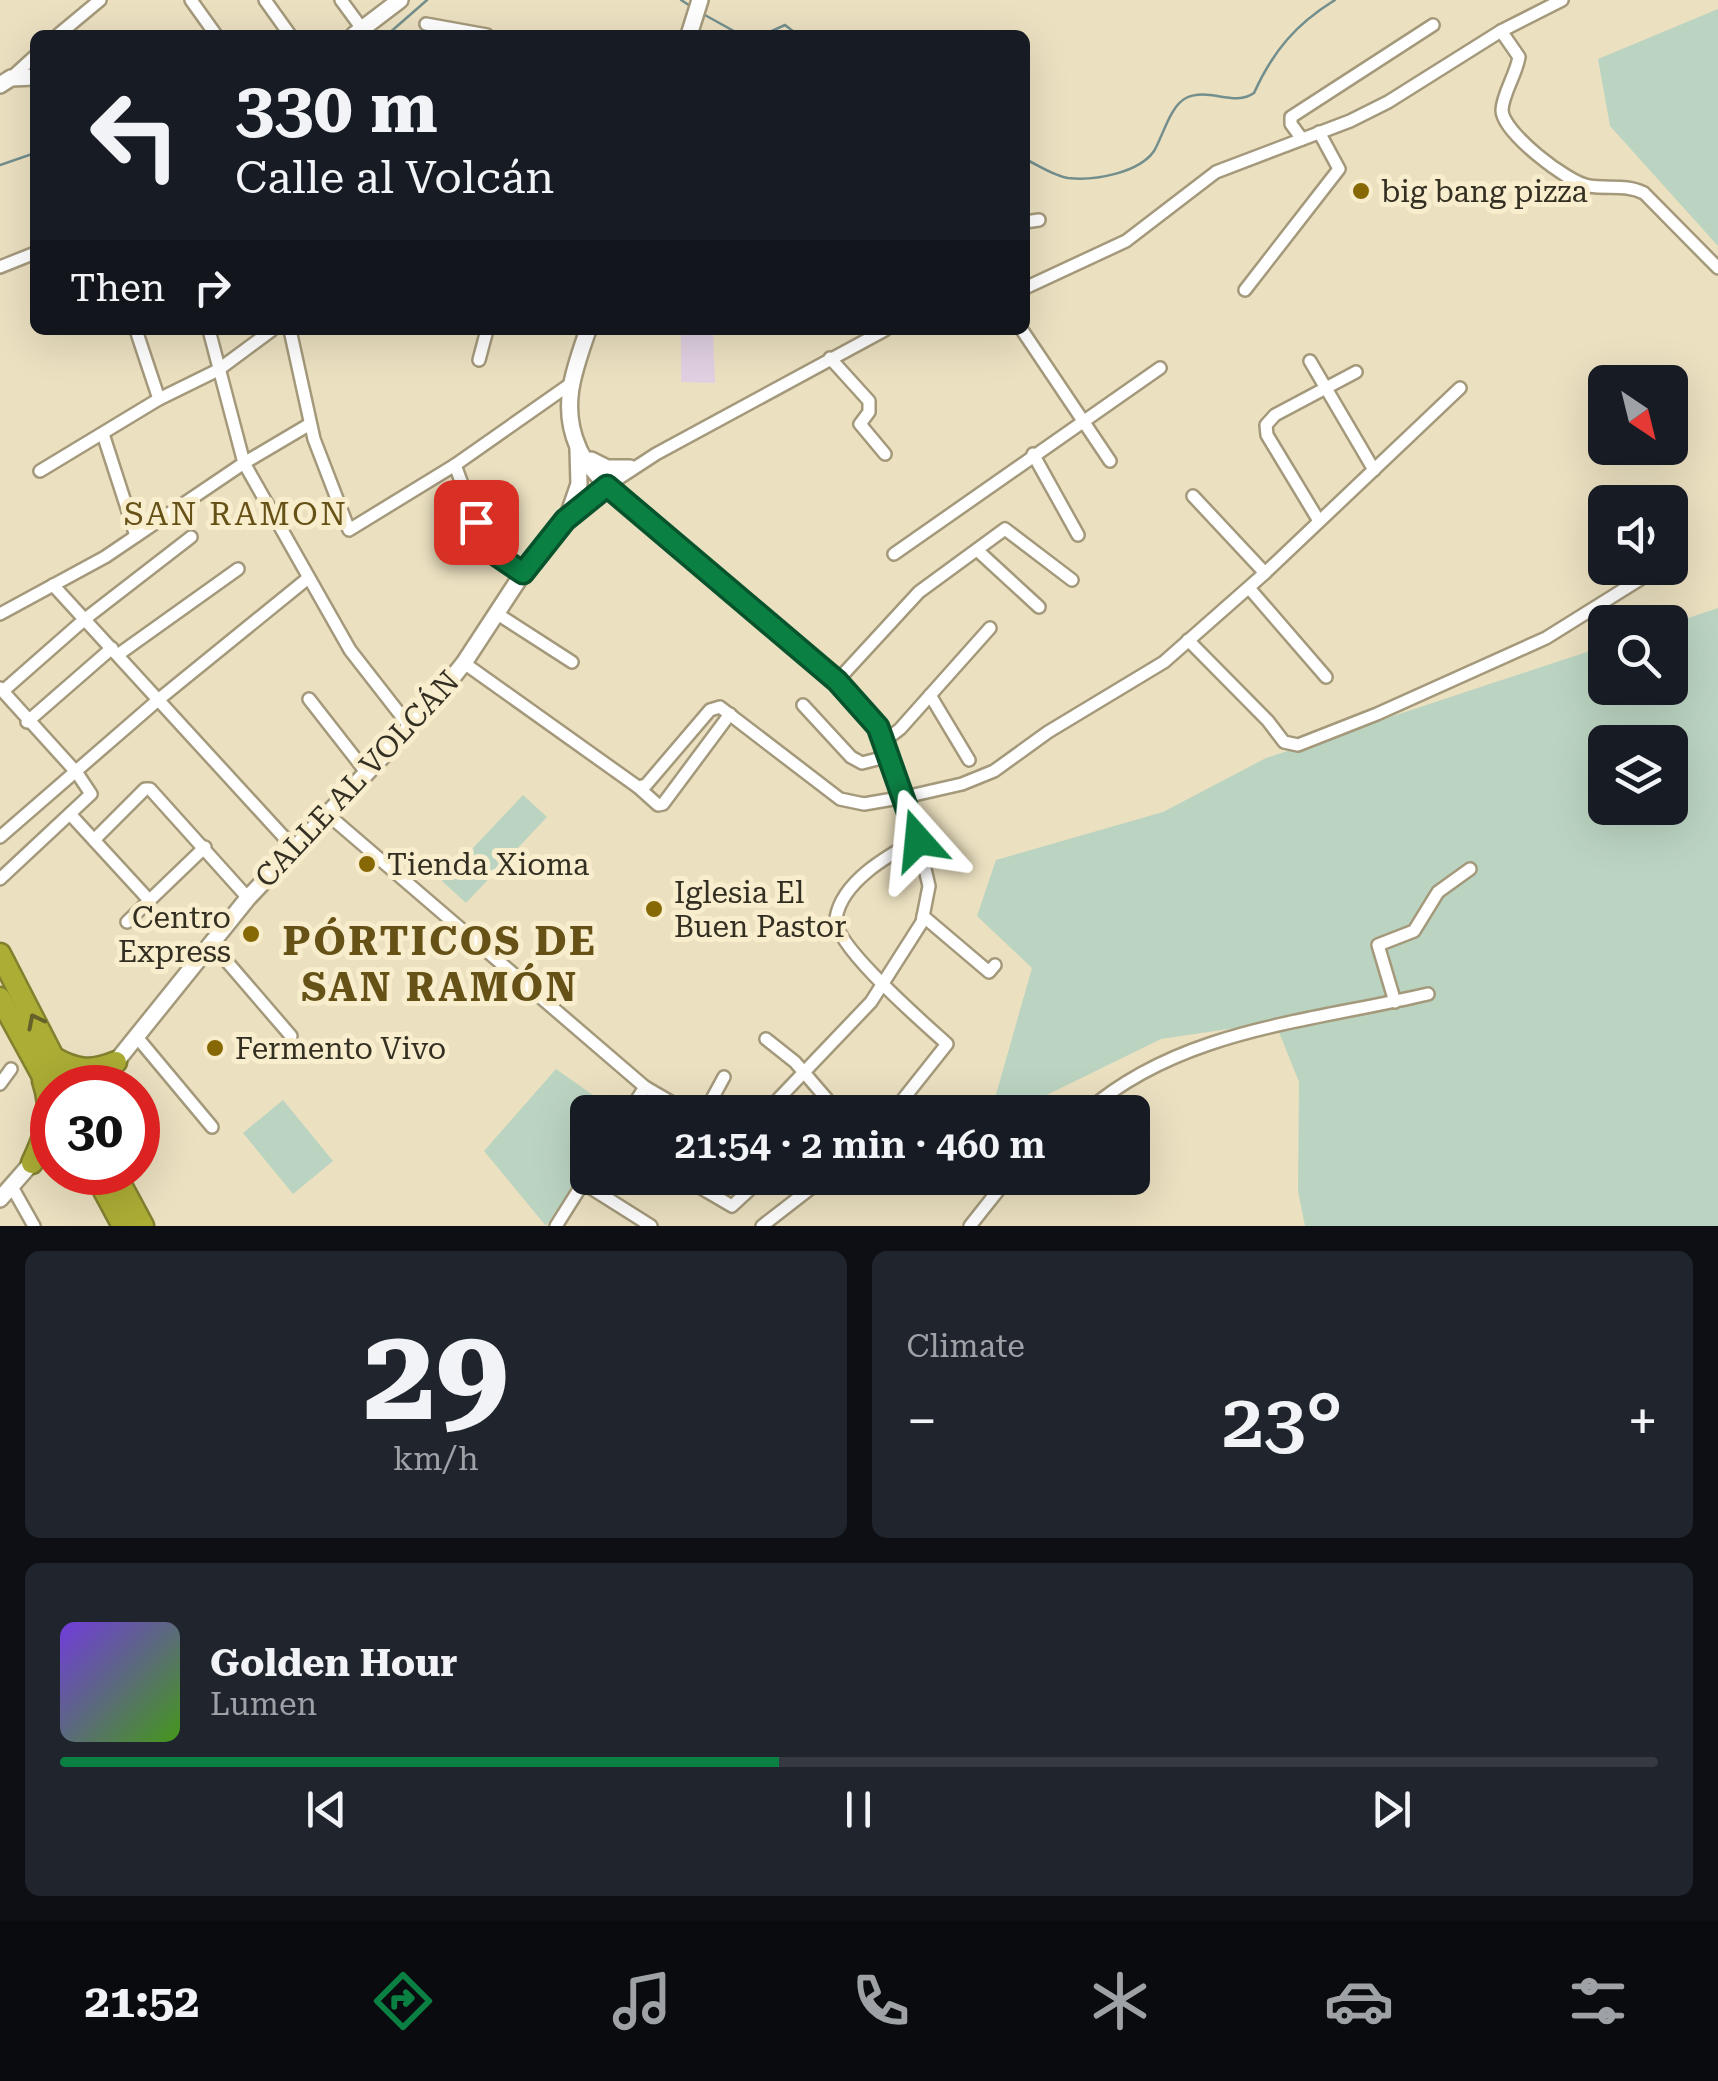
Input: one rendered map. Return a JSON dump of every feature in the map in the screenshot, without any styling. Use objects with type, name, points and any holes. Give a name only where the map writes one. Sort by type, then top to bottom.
[{"type":"highway","points":[[0,954],[47,1064]]},
{"type":"highway","points":[[0,998],[47,1064],[85,1071],[116,1062]]},
{"type":"highway","points":[[106,1195],[122,1226]]},
{"type":"highway","points":[[126,1195],[143,1226]]},
{"type":"main road","points":[[361,30],[400,0]]},
{"type":"main road","points":[[691,28],[700,0]]},
{"type":"main road","points":[[586,335],[569,385],[569,414],[582,453],[607,486]]},
{"type":"main road","points":[[582,453],[608,468],[630,468]]},
{"type":"main road","points":[[565,520],[578,490],[582,453]]},
{"type":"main road","name":"CALLE AL VOLCÁN","points":[[114,1065],[248,898],[410,727],[464,663],[523,573],[565,520],[607,486]]},
{"type":"main road","points":[[6,1193],[30,1172]]},
{"type":"street","points":[[64,30],[100,0]]},
{"type":"street","points":[[191,0],[212,30]]},
{"type":"street","points":[[265,0],[286,30]]},
{"type":"street","points":[[342,0],[357,30]]},
{"type":"street","points":[[1030,286],[1126,242],[1216,172],[1388,102],[1501,31],[1562,0]]},
{"type":"street","points":[[426,24],[459,30]]},
{"type":"street","points":[[1302,139],[1291,124],[1291,116],[1433,25]]},
{"type":"street","points":[[1501,31],[1519,57],[1502,107],[1507,126],[1569,179],[1588,186],[1629,187],[1644,193],[1718,268]]},
{"type":"street","points":[[6,81],[30,60]]},
{"type":"street","points":[[1245,290],[1339,169],[1319,132]]},
{"type":"street","points":[[1030,221],[1040,220]]},
{"type":"street","points":[[0,267],[30,255]]},
{"type":"street","points":[[138,335],[159,399]]},
{"type":"street","points":[[209,335],[244,464],[350,650],[410,727]]},
{"type":"street","points":[[40,472],[159,399],[218,370],[265,335]]},
{"type":"street","points":[[291,335],[310,424],[349,530],[456,465],[569,385]]},
{"type":"street","points":[[479,360],[486,335]]},
{"type":"street","name":"CALLE AL VOLCÁN","points":[[607,486],[630,468],[875,335]]},
{"type":"street","points":[[1025,335],[1110,461]]},
{"type":"street","points":[[830,358],[869,401],[868,412],[860,424],[885,454]]},
{"type":"street","points":[[1310,361],[1374,470]]},
{"type":"street","points":[[894,554],[1160,368]]},
{"type":"street","points":[[1320,522],[1268,436],[1266,425],[1275,415],[1356,372]]},
{"type":"street","points":[[638,787],[646,785],[710,710],[720,707],[840,799],[864,804],[905,797],[962,784],[994,771],[1048,732],[1164,662],[1249,588],[1460,388]]},
{"type":"street","points":[[0,614],[136,536],[310,424]]},
{"type":"street","points":[[103,434],[136,536]]},
{"type":"street","points":[[1033,454],[1078,536]]},
{"type":"street","points":[[456,465],[476,522],[495,554],[523,573]]},
{"type":"street","points":[[607,486],[837,681],[878,727],[918,840],[929,886],[924,916],[871,1002],[785,1095]]},
{"type":"street","points":[[1193,496],[1265,573]]},
{"type":"street","points":[[837,681],[919,592],[1005,529],[1072,580]]},
{"type":"street","points":[[0,879],[92,794],[2,690],[84,619],[191,538]]},
{"type":"street","points":[[977,550],[1039,607]]},
{"type":"street","points":[[27,722],[115,651],[238,569]]},
{"type":"street","points":[[0,838],[158,700],[307,579]]},
{"type":"street","points":[[1188,640],[1284,742],[1298,745],[1546,638],[1631,585]]},
{"type":"street","points":[[53,586],[293,847]]},
{"type":"street","points":[[1249,588],[1326,677]]},
{"type":"street","points":[[496,613],[572,662]]},
{"type":"street","points":[[883,742],[900,730],[990,628]]},
{"type":"street","points":[[464,663],[658,805],[663,804],[730,714]]},
{"type":"street","points":[[930,696],[969,760]]},
{"type":"street","points":[[309,698],[366,772]]},
{"type":"street","points":[[803,705],[862,764],[889,756]]},
{"type":"street","points":[[94,840],[150,788],[248,898]]},
{"type":"street","points":[[326,813],[659,1095]]},
{"type":"street","points":[[70,814],[149,900]]},
{"type":"street","points":[[906,1095],[947,1044],[882,984],[845,942],[837,931],[836,916],[879,860],[918,840]]},
{"type":"street","points":[[127,922],[205,846]]},
{"type":"street","points":[[1395,1002],[1378,945],[1414,931],[1438,892],[1470,869]]},
{"type":"street","points":[[924,916],[989,972],[996,965]]},
{"type":"street","points":[[212,943],[290,1036]]},
{"type":"street","points":[[1105,1095],[1171,1056],[1307,1018],[1428,994]]},
{"type":"street","points":[[136,1036],[212,1127]]},
{"type":"street","points":[[766,1039],[823,1095]]},
{"type":"street","points":[[0,1084],[11,1069]]},
{"type":"street","points":[[714,1095],[724,1077]]},
{"type":"street","points":[[641,1095],[646,1087]]},
{"type":"street","points":[[6,1193],[34,1226]]},
{"type":"street","points":[[556,1226],[576,1195]]},
{"type":"street","points":[[606,1195],[650,1226]]},
{"type":"street","points":[[713,1195],[732,1206],[744,1195]]},
{"type":"street","points":[[762,1226],[802,1195]]},
{"type":"street","points":[[970,1226],[995,1195]]},
{"type":"shaded area","points":[[681,335],[713,335],[715,383],[681,382]]},
{"type":"green space","points":[[1718,9],[1718,246],[1610,126],[1598,59]]},
{"type":"green space","points":[[1718,608],[1718,1226],[1305,1226],[1298,1191],[1299,1082],[1275,1022],[1161,1039],[1047,1095],[996,1095],[1032,968],[977,916],[996,860],[1163,812],[1266,758],[1588,652],[1588,705],[1688,705],[1688,618]]},
{"type":"green space","points":[[523,795],[547,817],[466,903],[442,881]]},
{"type":"green space","points":[[556,1069],[593,1095],[570,1095],[570,1191],[546,1226],[484,1151]]},
{"type":"green space","points":[[283,1100],[333,1161],[293,1194],[243,1133]]},
{"type":"waterway","points":[[393,30],[427,0]]},
{"type":"waterway","points":[[681,0],[692,7]]},
{"type":"waterway","points":[[1030,162],[1057,175],[1079,179],[1103,177],[1138,165],[1154,151],[1180,102],[1195,95],[1238,98],[1254,93],[1287,40],[1335,0]]},
{"type":"waterway","points":[[703,14],[732,30]]},
{"type":"waterway","points":[[774,30],[785,25],[792,30]]},
{"type":"waterway","points":[[0,165],[30,155]]},
{"type":"place","name":"big bang pizza","points":[[1361,191]]},
{"type":"place","name":"Tienda Xioma","points":[[367,864]]},
{"type":"place","name":"Iglesia El Buen Pastor","points":[[654,909]]},
{"type":"place","name":"Centro Express","points":[[251,934]]},
{"type":"place","name":"Fermento Vivo","points":[[215,1048]]},
{"type":"district","name":"SAN RAMON","points":[[236,514]]},
{"type":"district","name":"PÓRTICOS DE SAN RAMÓN","points":[[440,964]]},
{"type":"route","points":[[476,522],[495,554],[523,573],[565,520],[607,486],[837,681],[858,704],[878,727],[918,840]]}]
